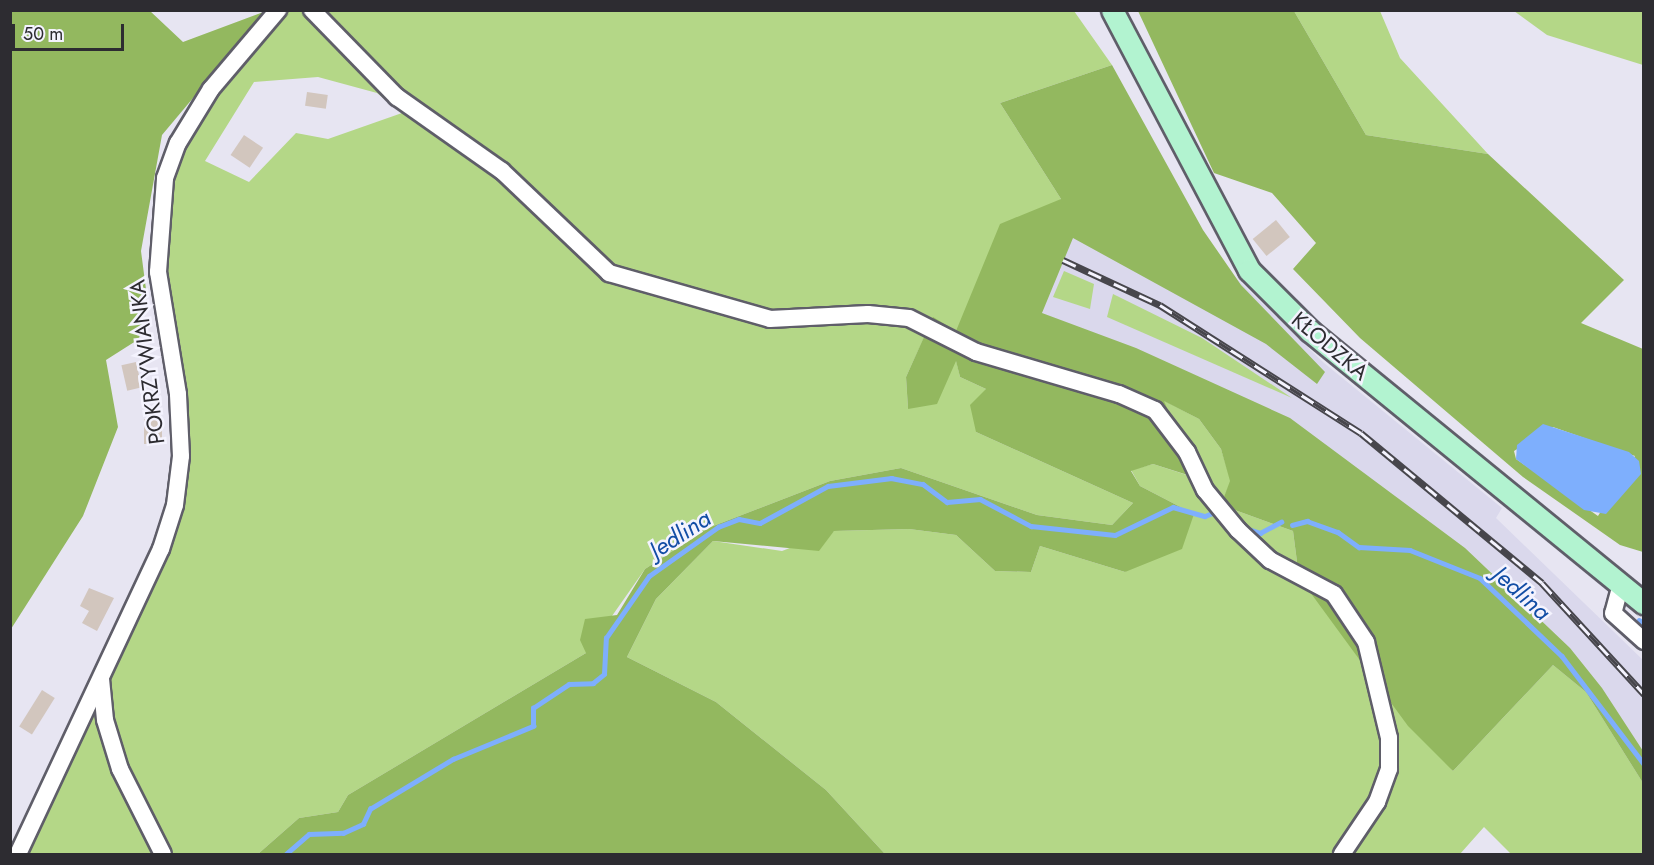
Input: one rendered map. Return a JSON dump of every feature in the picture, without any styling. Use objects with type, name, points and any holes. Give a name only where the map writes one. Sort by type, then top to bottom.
[{"type":"main road","name":"KŁODZKA","points":[[1112,10],[1249,270],[1310,331],[1644,603]]},
{"type":"street","name":"POKRZYWIANKA","points":[[18,855],[161,549],[175,505],[181,456],[178,394],[158,272],[165,178],[211,89],[278,10]]},
{"type":"street","points":[[312,10],[397,97],[502,171],[609,273],[770,318],[868,314],[909,318],[976,352],[1119,394],[1155,410],[1187,452],[1205,490],[1238,530],[1270,560],[1334,594],[1366,642],[1385,717],[1389,769],[1377,802],[1342,855]]},
{"type":"street","points":[[1621,584],[1613,613],[1644,641]]},
{"type":"street","points":[[101,679],[105,720],[120,769],[163,855]]},
{"type":"shaded area","points":[[1007,217],[1210,253],[1324,363],[1502,508],[1496,518],[1643,660],[1643,819],[1198,412],[956,320],[987,236]]},
{"type":"green space","points":[[11,11],[150,11],[183,42],[266,11],[162,135],[141,251],[147,297],[139,339],[106,360],[118,427],[83,516],[11,629]]},
{"type":"green space","points":[[283,11],[1074,11],[1112,65],[1000,103],[1061,199],[956,331],[933,318],[906,377],[908,409],[956,360],[960,377],[986,389],[976,432],[1133,503],[1112,525],[1037,515],[901,468],[830,481],[708,528],[645,569],[586,653],[348,795],[338,812],[299,818],[258,854],[27,854],[178,506],[162,272],[167,184],[181,145],[214,91]],"holes":[[[318,77],[377,93],[402,113],[328,139],[296,133],[249,182],[205,161],[254,82]]]},
{"type":"green space","points":[[1138,11],[1294,11],[1366,135],[1488,154],[1624,280],[1581,323],[1643,349],[1643,552],[1620,545],[1523,477],[1360,338],[1293,269],[1316,243],[1272,193],[1214,173]],"holes":[[[1553,427],[1635,456],[1598,516],[1516,459],[1514,451]]]},
{"type":"green space","points":[[1294,11],[1380,11],[1400,58],[1488,154],[1366,135]]},
{"type":"green space","points":[[1514,11],[1643,11],[1643,65],[1547,35]]},
{"type":"green space","points":[[1112,65],[1203,230],[1241,285],[1325,372],[1317,384],[1266,344],[1073,238],[1042,313],[1136,348],[1290,418],[1465,548],[1570,648],[1602,688],[1643,751],[1643,783],[1586,692],[1553,665],[1453,771],[1408,726],[1299,577],[1293,531],[1221,505],[1230,481],[1221,449],[1199,419],[1164,401],[1197,478],[1153,464],[1131,471],[1140,486],[1194,514],[1182,549],[1125,572],[1040,546],[1031,572],[995,571],[956,535],[909,529],[834,531],[819,551],[713,541],[656,599],[627,657],[716,702],[826,790],[885,854],[258,854],[299,818],[338,812],[348,795],[586,653],[580,640],[585,619],[617,615],[645,569],[708,528],[830,481],[901,468],[1037,515],[1112,525],[1133,503],[976,432],[970,405],[986,389],[960,377],[956,361],[937,404],[908,409],[906,377],[933,317],[956,331],[1000,224],[1061,199],[1000,103]]},
{"type":"green space","points":[[1064,271],[1094,284],[1090,309],[1053,297]]},
{"type":"green space","points":[[1113,294],[1202,338],[1292,398],[1107,317]]},
{"type":"green space","points":[[1163,400],[1199,419],[1221,449],[1231,481],[1221,505],[1293,531],[1299,577],[1453,771],[1553,665],[1586,692],[1643,783],[1643,854],[1511,854],[1484,827],[1460,854],[885,854],[826,790],[716,702],[627,657],[656,599],[713,541],[782,551],[834,531],[909,529],[956,535],[995,571],[1031,572],[1040,546],[1125,572],[1194,514],[1140,486],[1131,470],[1153,464],[1196,478]]},
{"type":"water","points":[[1543,424],[1629,452],[1639,461],[1641,474],[1606,514],[1584,510],[1516,459],[1517,445]]},
{"type":"building","points":[[307,92],[328,95],[326,109],[305,106]]},
{"type":"building","points":[[244,135],[263,148],[250,168],[231,155]]},
{"type":"building","points":[[1276,220],[1290,237],[1267,256],[1253,239]]},
{"type":"building","points":[[136,362],[142,387],[127,391],[121,365]]},
{"type":"building","points":[[144,419],[162,419],[162,444],[144,444]]},
{"type":"building","points":[[89,588],[114,598],[97,631],[82,623],[89,611],[80,606]]},
{"type":"building","points":[[42,690],[55,698],[32,734],[19,726]]},
{"type":"waterway","name":"Jedlina","points":[[286,854],[309,834],[343,833],[363,824],[370,809],[453,759],[533,726],[533,708],[569,684],[593,683],[604,674],[606,638],[649,576],[718,527],[739,519],[760,523],[828,486],[891,478],[923,484],[947,502],[980,499],[1031,526],[1115,535],[1173,507],[1205,516],[1215,512]]},
{"type":"waterway","name":"Jedlina","points":[[1292,525],[1307,521],[1338,532],[1359,547],[1410,550],[1480,578],[1562,656],[1644,764]]},
{"type":"waterway","name":"Jedlina","points":[[1248,529],[1260,533],[1281,522]]},
{"type":"waterway","points":[[1639,620],[1644,623]]},
{"type":"railway","points":[[1063,260],[1160,305],[1361,433],[1542,583],[1644,694]]}]
